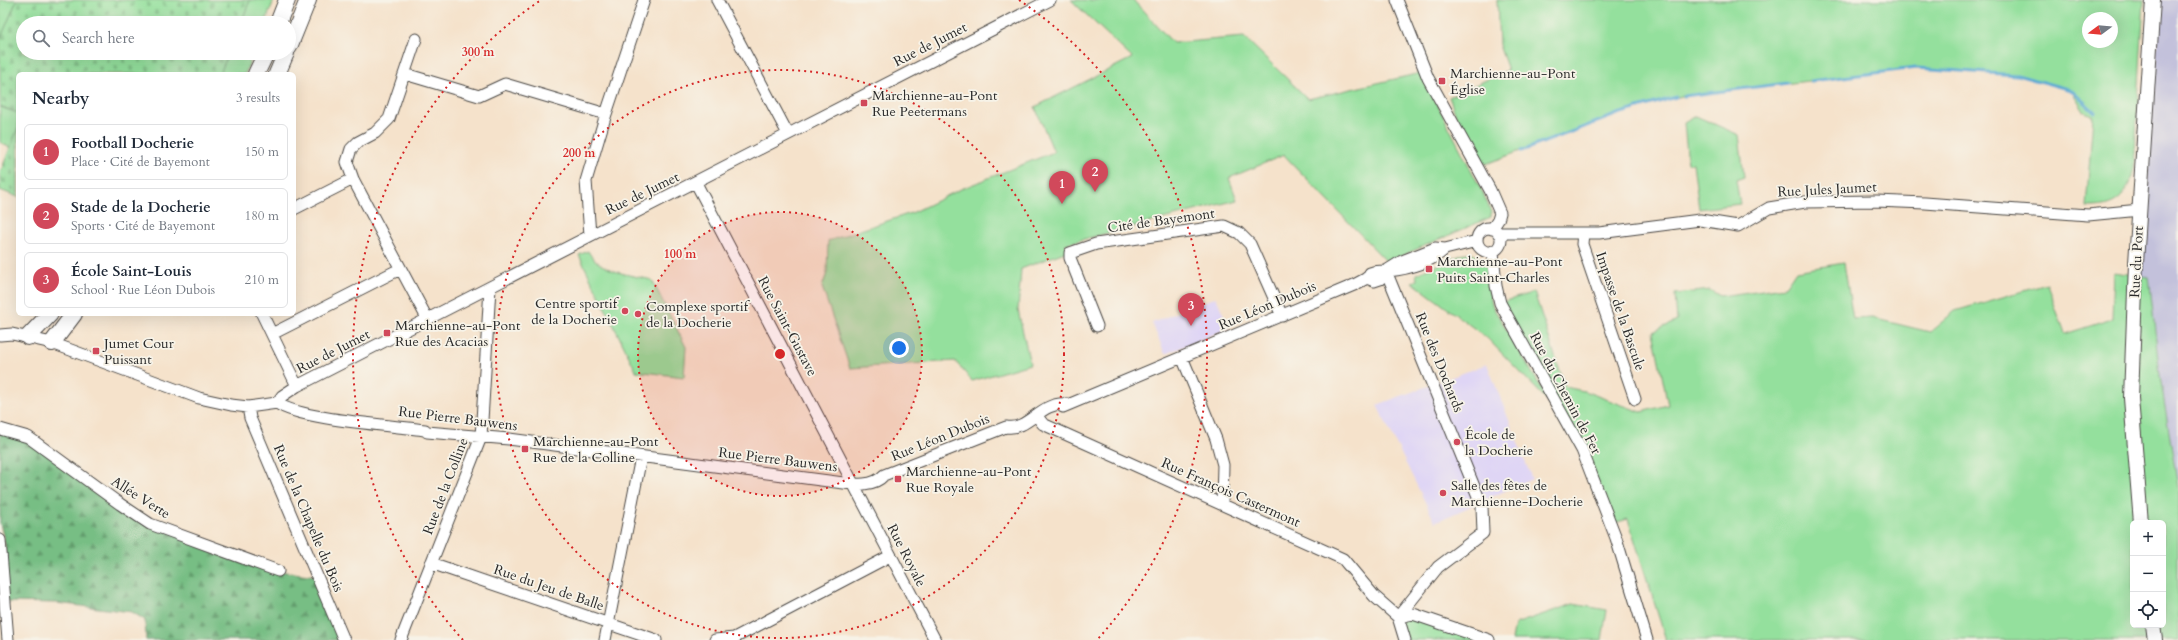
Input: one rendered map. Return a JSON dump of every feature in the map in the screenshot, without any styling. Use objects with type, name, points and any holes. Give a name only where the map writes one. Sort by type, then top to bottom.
[{"type":"highway","points":[[281,16],[287,0]]},
{"type":"highway","points":[[296,30],[308,0]]},
{"type":"highway","points":[[257,72],[263,60]]},
{"type":"highway","points":[[278,72],[283,60]]},
{"type":"highway","points":[[28,337],[48,316]]},
{"type":"highway","points":[[52,343],[72,316]]},
{"type":"main road","name":"Rue du Port","points":[[2141,520],[2131,398],[2137,240],[2153,0]]},
{"type":"main road","points":[[2153,628],[2155,640]]},
{"type":"street","points":[[590,235],[586,181],[606,114],[644,0]]},
{"type":"street","points":[[717,0],[788,134]]},
{"type":"street","name":"Rue de Jumet","points":[[276,403],[282,396],[297,386],[428,320],[590,235],[696,183],[788,134],[1050,0]]},
{"type":"street","points":[[1397,0],[1428,78],[1490,190],[1500,214],[1495,231],[1500,244],[1493,251],[1484,250],[1477,241],[1481,231],[1495,231]]},
{"type":"street","points":[[416,39],[389,119],[375,133],[358,142],[351,149],[347,162],[353,179],[400,270],[428,320]]},
{"type":"street","points":[[404,74],[479,96],[505,84],[606,114]]},
{"type":"street","points":[[296,208],[353,179]]},
{"type":"street","name":"Rue Saint-Gustave","points":[[696,183],[853,483]]},
{"type":"street","name":"Rue Jules Jaumet","points":[[1495,231],[1583,233],[1630,230],[1700,220],[1738,226],[1769,208],[1805,202],[1918,202],[2088,215],[2140,210]]},
{"type":"street","name":"Cité de Bayemont","points":[[1097,326],[1070,258],[1070,253],[1096,244],[1224,226],[1239,233],[1250,244],[1282,316]]},
{"type":"street","name":"Impasse de la Bascule","points":[[1583,233],[1582,244],[1635,399]]},
{"type":"street","name":"Rue Léon Dubois","points":[[853,483],[877,474],[884,476],[1006,427],[1012,428],[1022,424],[1057,403],[1068,404],[1282,316],[1367,278],[1370,273],[1377,270],[1386,271],[1402,261],[1434,248],[1445,249],[1477,241]]},
{"type":"street","name":"Rue du Chemin de Fer","points":[[1493,251],[1496,286],[1500,303],[1582,450],[1616,538],[1647,640]]},
{"type":"street","points":[[272,334],[400,270]]},
{"type":"street","name":"Rue des Dochards","points":[[1386,271],[1482,506],[1484,533],[1438,567],[1398,617]]},
{"type":"street","name":"Rue de la Colline","points":[[401,640],[481,437],[490,288]]},
{"type":"street","points":[[263,316],[297,386]]},
{"type":"street","points":[[2,332],[52,343],[89,359],[198,398],[248,407],[276,403]]},
{"type":"street","points":[[1182,357],[1216,439],[1223,465],[1222,504]]},
{"type":"street","name":"Rue Pierre Bauwens","points":[[276,403],[284,408],[310,415],[453,435],[481,437],[853,483]]},
{"type":"street","name":"Rue de la Chapelle du Bois","points":[[248,407],[250,418],[344,640]]},
{"type":"street","name":"Rue François Castermont","points":[[1036,415],[1043,424],[1343,559],[1374,596],[1398,617]]},
{"type":"street","name":"Allée Verte","points":[[0,429],[28,437],[150,524],[278,571]]},
{"type":"street","points":[[605,640],[641,457]]},
{"type":"street","name":"Rue Royale","points":[[853,483],[934,640]]},
{"type":"street","points":[[0,540],[8,640]]},
{"type":"street","points":[[715,640],[734,639],[890,556]]},
{"type":"street","name":"Rue du Jeu de Balle","points":[[431,563],[656,640]]},
{"type":"street","points":[[1405,640],[1398,617],[1413,614],[1490,640]]},
{"type":"shaded area","points":[[2160,0],[2178,0],[2178,488],[2160,376],[2149,277],[2140,276]]},
{"type":"shaded area","points":[[1216,297],[1229,328],[1165,354],[1152,323]]},
{"type":"shaded area","name":"École de la Docherie","points":[[1487,364],[1532,479],[1435,522],[1377,405]]},
{"type":"green space","points":[[0,0],[17,0],[0,40]]},
{"type":"green space","points":[[17,0],[250,0],[244,16],[16,16],[16,60],[225,60],[221,72],[16,72],[16,112],[0,106],[0,40]]},
{"type":"green space","points":[[250,0],[274,0],[268,16],[244,16]]},
{"type":"green space","points":[[1071,0],[1133,0],[1173,43],[1244,37],[1308,99],[1421,73],[1483,193],[1491,212],[1491,217],[1387,262],[1284,155],[1229,178],[1237,200],[1065,244],[1067,251],[1021,269],[1018,310],[1030,364],[972,381],[955,361],[850,368],[822,287],[827,273],[828,241],[914,212],[961,189],[1054,152],[1035,107],[1132,58]]},
{"type":"green space","points":[[1497,0],[2144,0],[2134,168],[2128,186],[2119,199],[2113,203],[2097,207],[2086,207],[2093,116],[2085,112],[2071,90],[2017,75],[1916,68],[1676,97],[1618,114],[1486,164],[1471,156],[1449,97],[1508,70],[1499,45]]},
{"type":"green space","points":[[225,60],[250,60],[246,72],[221,72]]},
{"type":"green space","points":[[0,107],[16,112],[16,133],[10,148],[0,142]]},
{"type":"green space","points":[[1696,116],[1739,135],[1744,177],[1736,180],[1740,204],[1699,209],[1693,163],[1688,163],[1684,123]]},
{"type":"green space","points":[[16,133],[16,196],[0,190],[0,173]]},
{"type":"green space","name":"Complexe sportif de la Docherie","points":[[588,251],[600,264],[616,272],[652,280],[686,347],[684,377],[636,371],[579,255]]},
{"type":"green space","points":[[1466,253],[1471,253],[1486,262],[1488,288],[1493,307],[1551,404],[1487,338],[1412,282],[1417,280],[1416,274]]},
{"type":"green space","points":[[1844,263],[1853,319],[1872,318],[1930,332],[1955,311],[2047,284],[2065,334],[2112,319],[2114,272],[2149,277],[2160,376],[2178,488],[2178,640],[1666,640],[1628,519],[1611,524],[1595,477],[1500,303],[1534,292],[1565,387],[1584,391],[1641,412],[1668,405],[1653,332],[1677,321],[1675,294],[1710,290],[1720,296],[1785,287],[1796,271]]},
{"type":"green space","points":[[0,432],[28,437],[150,524],[278,571],[317,576],[342,640],[146,640],[145,620],[132,612],[56,603],[5,602],[5,544],[0,523]]},
{"type":"green space","points":[[1573,604],[1607,610],[1602,640],[1512,640],[1515,624]]},
{"type":"green space","points":[[1413,614],[1491,640],[1405,640],[1398,617]]},
{"type":"waterway","points":[[1811,81],[1916,68],[2017,75],[2071,90],[2095,112]]},
{"type":"waterway","points":[[1684,96],[1788,83]]},
{"type":"waterway","points":[[1521,151],[1618,114],[1676,97]]},
{"type":"place","name":"Marchienne-au-Pont Église","points":[[1442,81]]},
{"type":"place","name":"Marchienne-au-Pont Rue Peetermans","points":[[864,103]]},
{"type":"place","name":"Stade de la Docherie","points":[[1095,192]]},
{"type":"place","name":"Football Docherie","points":[[1062,204]]},
{"type":"place","name":"Marchienne-au-Pont Puits Saint-Charles","points":[[1429,269]]},
{"type":"place","name":"Centre sportif de la Docherie","points":[[625,311]]},
{"type":"place","name":"Complexe sportif de la Docherie","points":[[638,314]]},
{"type":"place","name":"École Saint-Louis","points":[[1191,326]]},
{"type":"place","name":"Marchienne-au-Pont Rue des Acacias","points":[[387,333]]},
{"type":"place","name":"Jumet Cour Puissant","points":[[96,351]]},
{"type":"place","name":"École de la Docherie","points":[[1457,442]]},
{"type":"place","name":"Marchienne-au-Pont Rue de la Colline","points":[[525,449]]},
{"type":"place","name":"Marchienne-au-Pont Rue Royale","points":[[898,479]]},
{"type":"place","name":"Salle des fêtes de Marchienne-Docherie","points":[[1443,493]]}]
